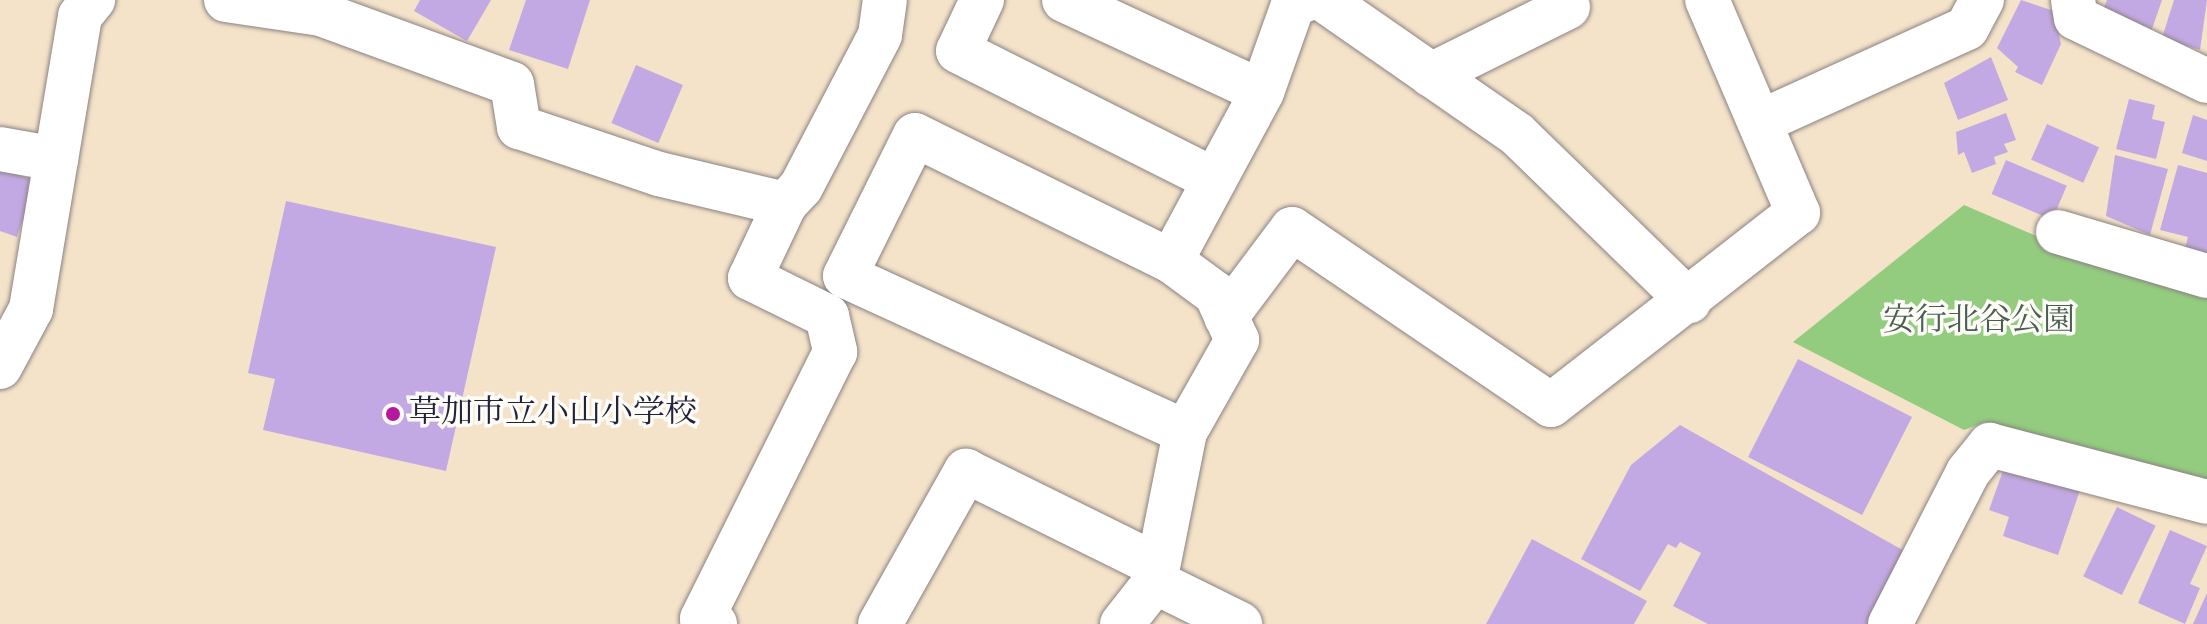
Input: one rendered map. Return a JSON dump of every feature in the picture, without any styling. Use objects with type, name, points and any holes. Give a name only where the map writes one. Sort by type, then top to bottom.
[{"type":"street","points":[[0,367],[31,309],[80,16],[93,0]]},
{"type":"street","points":[[226,0],[323,7],[512,84],[519,127],[659,174],[785,204]]},
{"type":"street","points":[[715,624],[702,619],[835,352],[827,316],[750,278],[785,204],[801,187],[880,35],[885,0]]},
{"type":"street","points":[[982,0],[958,51],[1214,180]]},
{"type":"street","points":[[1064,0],[1262,92]]},
{"type":"street","points":[[1226,317],[1292,229],[1551,405],[1689,301],[1798,213],[1707,0]]},
{"type":"street","points":[[1760,122],[1967,28],[1982,0]]},
{"type":"street","points":[[2073,0],[2076,18],[2207,81]]},
{"type":"street","points":[[1171,261],[1262,92],[1299,1],[1431,75],[1517,134],[1689,301]]},
{"type":"street","points":[[1431,75],[1568,7]]},
{"type":"street","points":[[832,339],[846,312],[845,276],[915,135],[1171,261],[1216,294],[1237,340],[1185,432],[1157,574],[1122,624]]},
{"type":"street","points":[[0,149],[56,159]]},
{"type":"street","points":[[2058,232],[2207,276]]},
{"type":"street","points":[[845,276],[1185,432]]},
{"type":"street","points":[[1890,624],[1968,472],[1990,445],[2207,502]]},
{"type":"street","points":[[880,624],[966,471],[1157,574],[1240,624]]},
{"type":"green space","name":"安行北谷公園","points":[[1964,205],[2060,246],[2207,289],[2207,487],[1985,422],[1964,430],[1793,342]]},
{"type":"building","points":[[420,0],[491,0],[467,41],[414,11]]},
{"type":"building","points":[[526,0],[590,0],[568,69],[509,50]]},
{"type":"building","points":[[2021,0],[2054,11],[2061,44],[2042,85],[2015,72],[2018,67],[1997,48]]},
{"type":"building","points":[[2107,0],[2162,0],[2152,29],[2102,12]]},
{"type":"building","points":[[2174,0],[2207,0],[2200,50],[2162,38]]},
{"type":"building","points":[[1991,57],[2008,100],[1958,120],[1944,83]]},
{"type":"building","points":[[636,65],[683,85],[658,143],[611,123]]},
{"type":"building","points":[[2129,99],[2155,105],[2152,119],[2165,122],[2156,159],[2116,149]]},
{"type":"building","points":[[2006,113],[2016,140],[2004,144],[2008,152],[1994,157],[1996,164],[1972,173],[1964,152],[1958,155],[1956,132]]},
{"type":"building","points":[[2193,115],[2207,120],[2207,161],[2182,153]]},
{"type":"building","points":[[2047,124],[2099,147],[2083,183],[2031,160]]},
{"type":"building","points":[[2115,155],[2168,169],[2150,235],[2106,216]]},
{"type":"building","points":[[2006,160],[2067,186],[2052,220],[1992,194]]},
{"type":"building","points":[[2178,165],[2207,173],[2207,253],[2185,248],[2188,237],[2160,230]]},
{"type":"building","points":[[0,168],[36,181],[17,237],[0,231]]},
{"type":"building","points":[[286,201],[496,247],[446,471],[263,430],[275,379],[248,373]]},
{"type":"building","points":[[1798,359],[1912,417],[1862,515],[1748,457]]},
{"type":"building","points":[[1680,425],[1908,553],[1871,624],[1708,624],[1673,606],[1701,553],[1680,542],[1676,548],[1668,544],[1640,591],[1581,559],[1631,465]]},
{"type":"building","points":[[2005,465],[2080,490],[2058,555],[2003,536],[2009,517],[1989,510]]},
{"type":"building","points":[[2117,507],[2156,526],[2122,595],[2083,576]]},
{"type":"building","points":[[2170,530],[2207,546],[2190,584],[2200,588],[2185,624],[2138,603]]},
{"type":"building","points":[[1532,539],[1647,601],[1634,624],[1486,624]]},
{"type":"building","points":[[2207,593],[2207,624],[2193,624]]},
{"type":"place","name":"草加市立小山小学校","points":[[393,414]]}]
